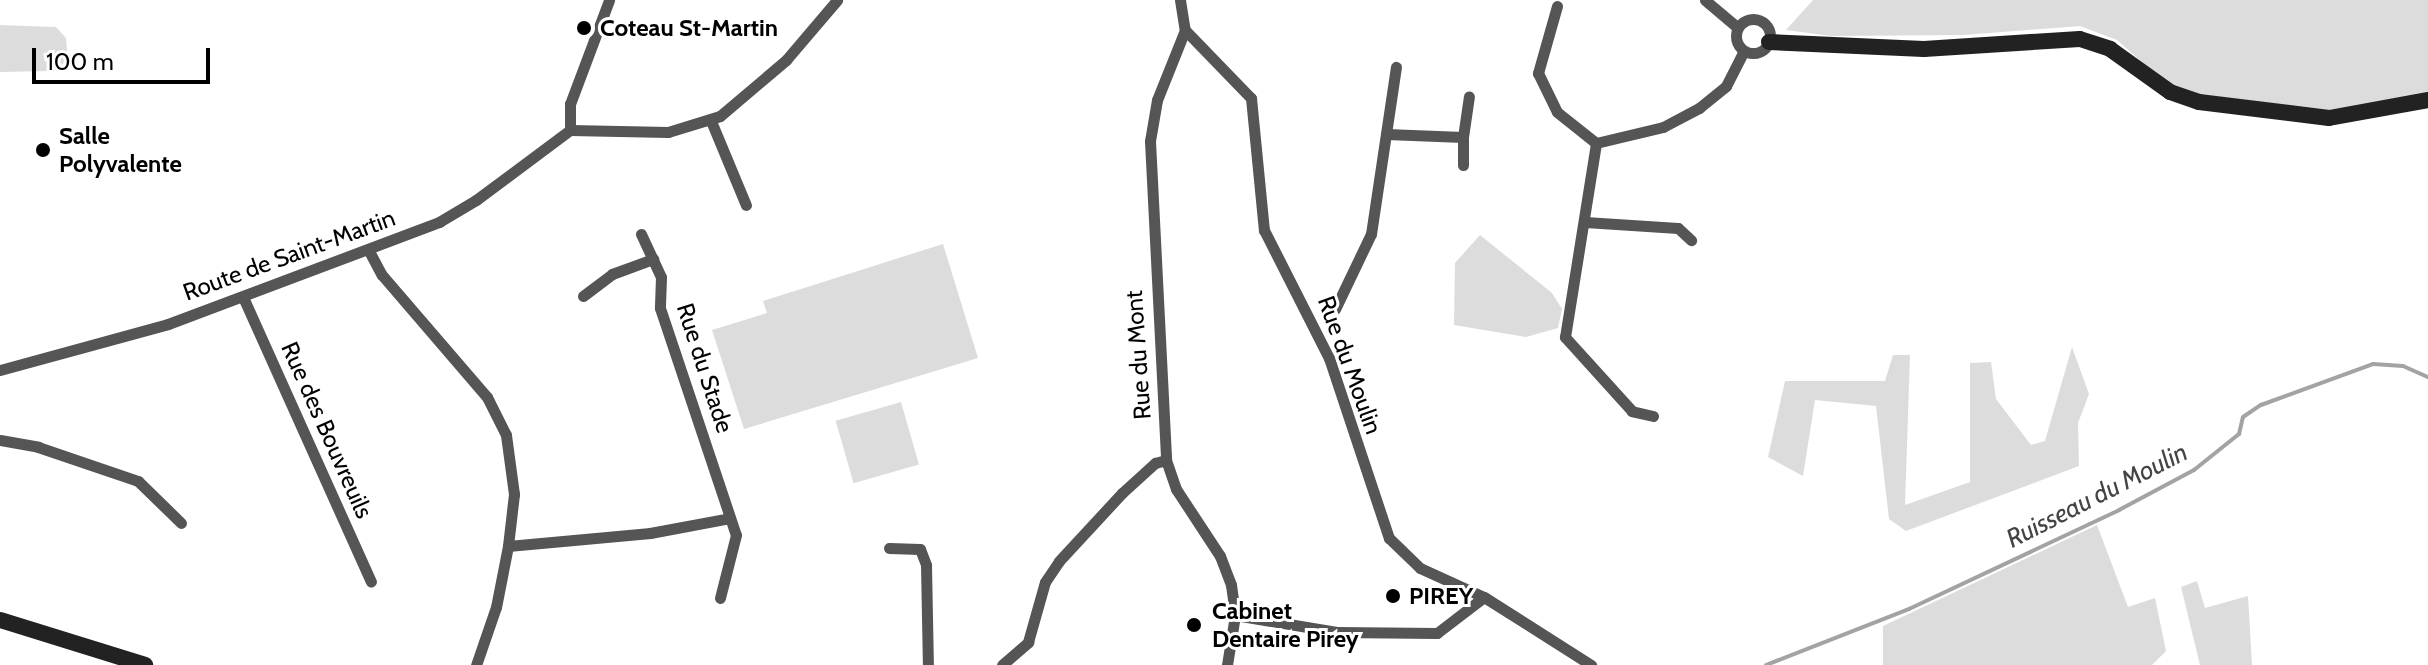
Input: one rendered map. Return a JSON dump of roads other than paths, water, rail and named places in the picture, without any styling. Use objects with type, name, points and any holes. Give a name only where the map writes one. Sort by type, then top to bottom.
[{"type":"street","points":[[609,0],[570,104],[570,130],[668,132],[711,121],[749,97],[837,0]]},
{"type":"street","points":[[1180,0],[1185,30]]},
{"type":"street","points":[[1705,0],[1738,28]]},
{"type":"street","points":[[1557,6],[1538,73],[1557,112],[1596,143]]},
{"type":"street","points":[[1769,42],[1762,21],[1746,20],[1738,28],[1737,43],[1744,51],[1759,52],[1769,42],[1924,49],[2080,39],[2110,49],[2170,92],[2199,102],[2329,118],[2428,100]]},
{"type":"street","name":"Rue du Mont","points":[[1185,30],[1157,100],[1150,141],[1166,460],[1176,489],[1220,556],[1231,585],[1235,615],[1227,665]]},
{"type":"street","name":"Rue du Moulin","points":[[1185,30],[1251,98],[1264,230],[1329,358],[1389,538],[1420,568],[1484,597],[1591,665]]},
{"type":"street","points":[[1596,143],[1663,127],[1699,108],[1726,86],[1744,51]]},
{"type":"street","points":[[1335,309],[1371,234],[1396,67]]},
{"type":"street","points":[[1463,165],[1463,137],[1469,96]]},
{"type":"street","points":[[711,121],[746,205]]},
{"type":"street","name":"Route de Saint-Martin","points":[[0,370],[168,324],[369,251],[456,213],[570,130]]},
{"type":"street","points":[[1386,134],[1463,137]]},
{"type":"street","points":[[1596,143],[1565,337],[1632,411],[1653,416]]},
{"type":"street","points":[[1585,222],[1678,228],[1691,240]]},
{"type":"street","name":"Rue du Stade","points":[[641,234],[661,277],[660,308],[730,518],[734,549],[720,598]]},
{"type":"street","points":[[369,251],[382,275],[498,414],[513,474],[508,546],[496,607],[476,665]]},
{"type":"street","points":[[583,296],[612,274],[653,259]]},
{"type":"street","name":"Rue des Bouvreuils","points":[[243,297],[371,582]]},
{"type":"street","points":[[0,440],[138,481],[181,523]]},
{"type":"street","points":[[1002,665],[1028,642],[1045,582],[1059,561],[1122,493],[1155,463],[1166,460]]},
{"type":"street","points":[[508,546],[650,533],[730,518]]},
{"type":"street","points":[[889,548],[920,549],[926,565],[928,665]]},
{"type":"street","points":[[1235,615],[1337,632],[1437,633],[1484,597]]},
{"type":"street","points":[[0,619],[145,665]]},
{"type":"waterway","name":"Ruisseau du Moulin","points":[[1766,665],[1909,609],[2119,510],[2194,470],[2239,434],[2243,417],[2261,405],[2373,364],[2403,366],[2428,377]]},
{"type":"place","name":"Coteau St-Martin","points":[[584,28]]},
{"type":"place","name":"Salle Polyvalente","points":[[43,150]]},
{"type":"place","name":"PIREY","points":[[1393,596]]},
{"type":"place","name":"Cabinet Dentaire Pirey","points":[[1194,625]]}]
